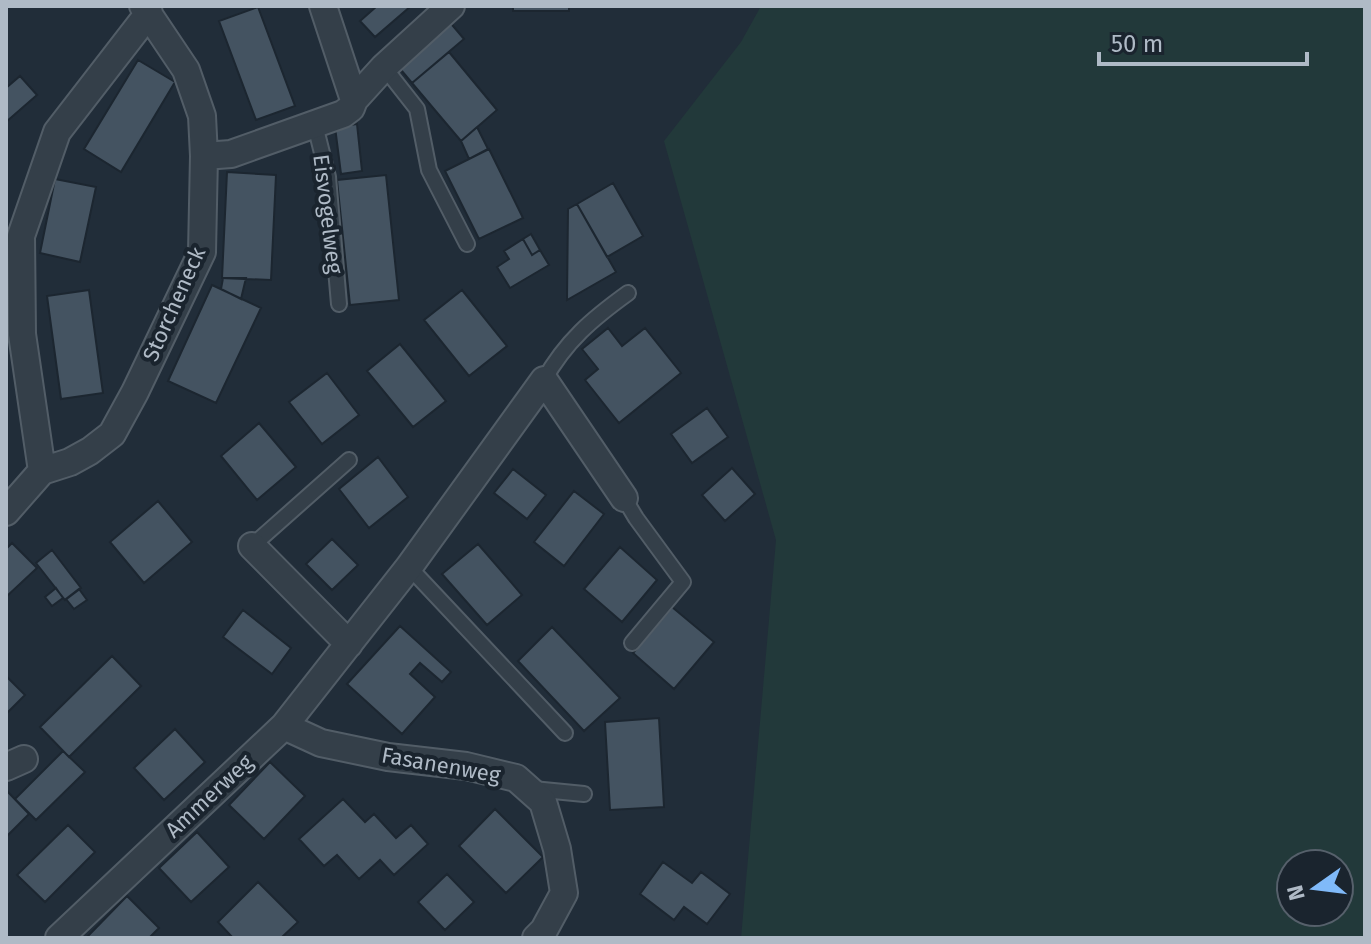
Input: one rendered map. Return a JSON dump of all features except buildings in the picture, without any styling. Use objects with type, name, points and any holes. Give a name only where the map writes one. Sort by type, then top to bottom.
[{"type":"street","points":[[323,6],[354,100]]},
{"type":"street","name":"Eisvogelweg","points":[[204,156],[231,154],[343,114],[384,67],[451,6]]},
{"type":"street","points":[[6,512],[42,471],[22,334],[21,236],[57,132],[146,10]]},
{"type":"street","name":"Storcheneck","points":[[42,471],[70,462],[112,434],[202,252],[202,116],[186,70],[146,10]]},
{"type":"street","points":[[544,380],[624,498]]},
{"type":"street","name":"Ammerweg","points":[[59,938],[284,726],[409,567],[544,380]]},
{"type":"street","points":[[252,546],[349,644]]},
{"type":"street","name":"Fasanenweg","points":[[284,726],[321,743],[388,757],[466,766],[516,778],[543,802],[557,849],[564,893],[544,930],[536,938]]},
{"type":"lane","points":[[384,67],[417,109],[429,170],[467,244]]},
{"type":"lane","name":"Eisvogelweg","points":[[315,125],[328,177],[339,304]]},
{"type":"lane","name":"Ammerweg","points":[[544,380],[566,345],[628,293]]},
{"type":"lane","points":[[252,546],[349,460]]},
{"type":"lane","points":[[624,498],[683,582],[632,643]]},
{"type":"lane","points":[[409,567],[565,733]]},
{"type":"lane","points":[[528,789],[584,794]]},
{"type":"green space","points":[[761,6],[1365,6],[1365,938],[741,938],[776,540],[664,141],[741,42]]}]
